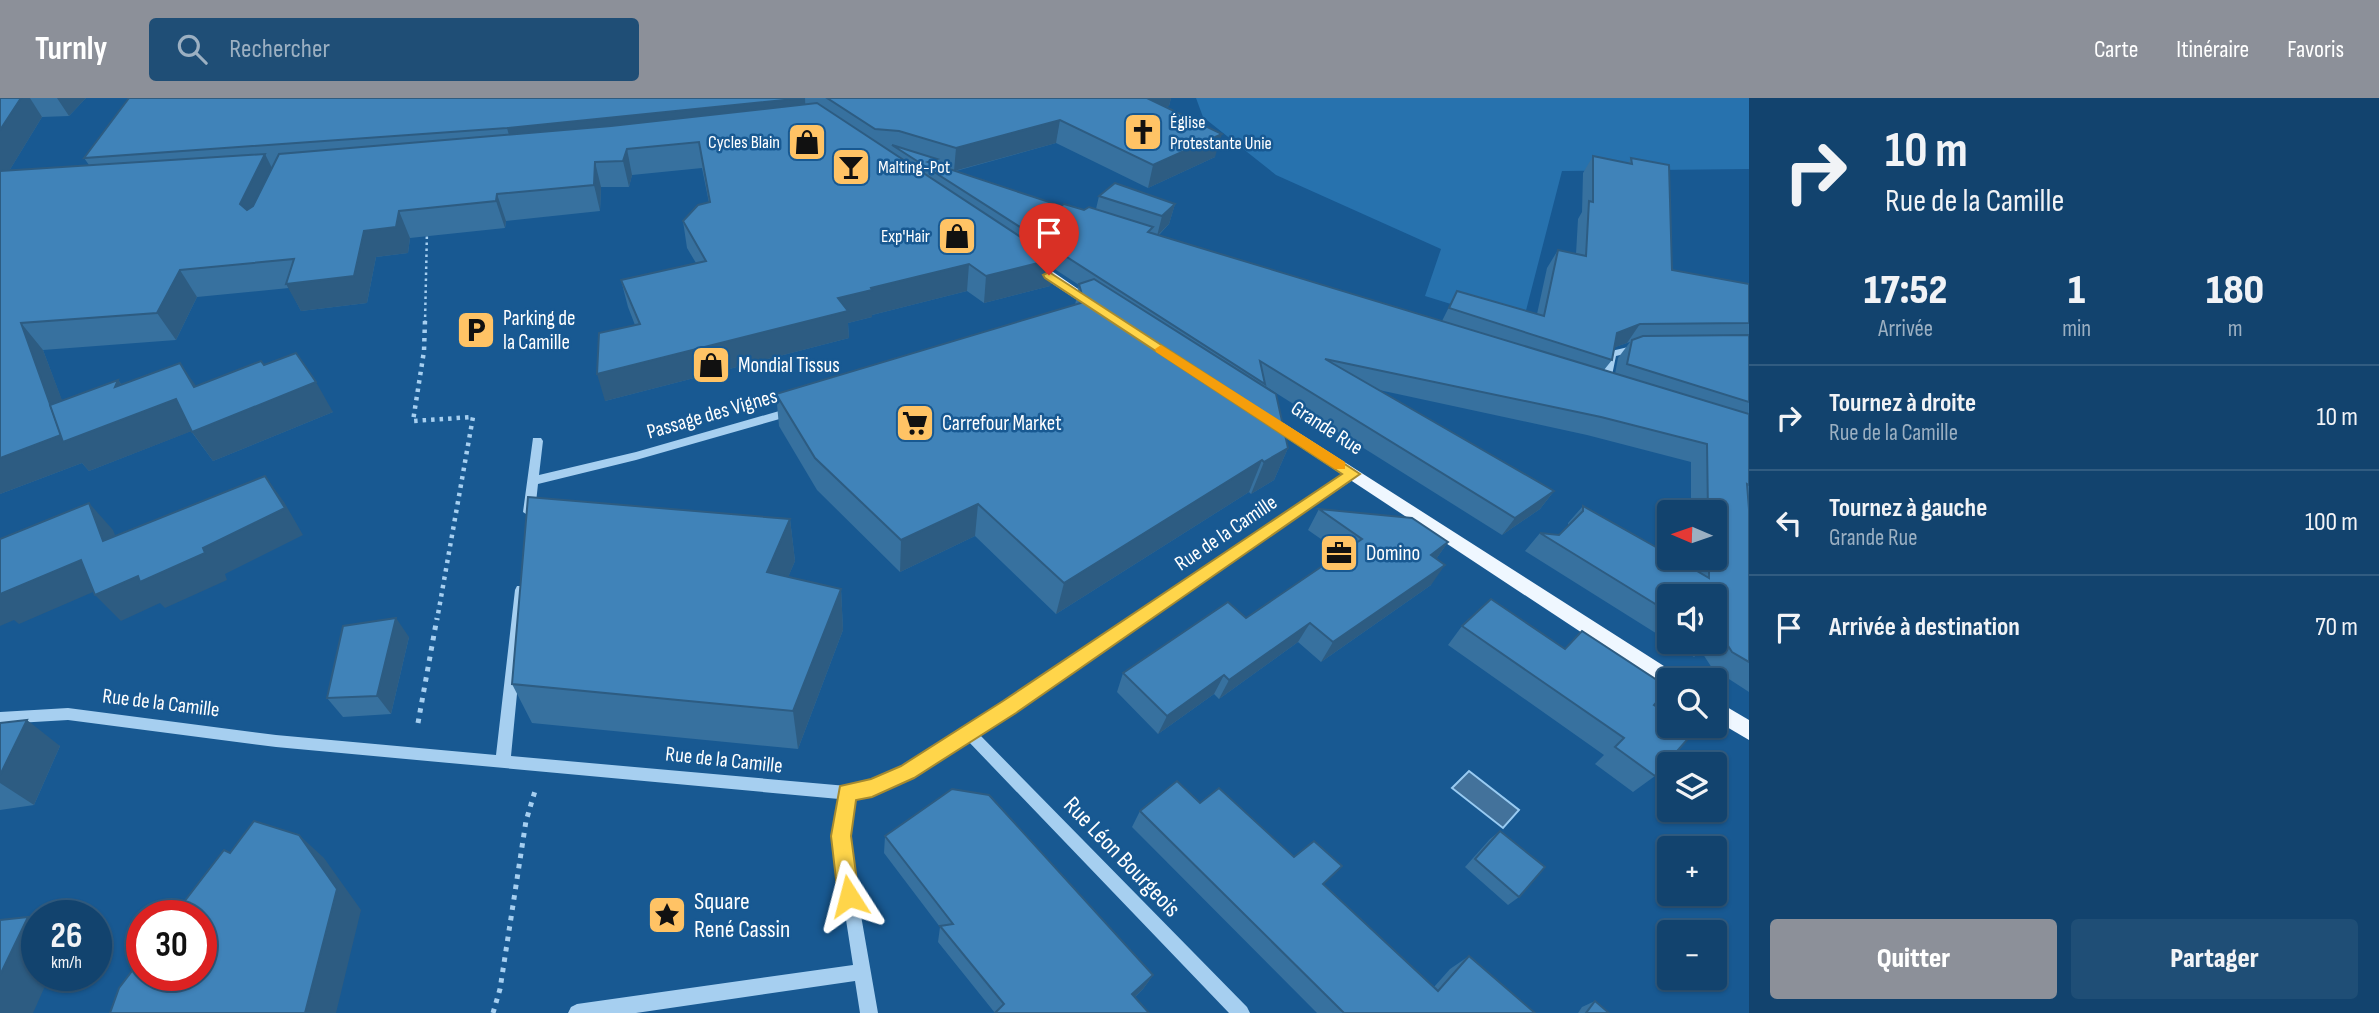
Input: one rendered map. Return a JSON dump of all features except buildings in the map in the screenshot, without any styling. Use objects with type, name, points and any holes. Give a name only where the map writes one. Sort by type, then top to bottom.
[{"type":"main road","points":[[1016,254],[1107,315]]},
{"type":"main road","name":"Grande Rue","points":[[1252,408],[1657,672]]},
{"type":"main road","points":[[1727,717],[1749,731]]},
{"type":"street","points":[[1076,310],[1093,304]]},
{"type":"street","points":[[1605,385],[1611,354],[1628,348],[1653,347]]},
{"type":"street","points":[[1594,382],[1618,390]]},
{"type":"street","name":"Passage des Vignes","points":[[533,481],[636,456],[807,407]]},
{"type":"street","points":[[527,532],[537,441]]},
{"type":"street","name":"Rue de la Camille","points":[[0,718],[68,714],[276,741],[847,793],[872,788],[893,779],[968,733],[1353,474]]},
{"type":"street","points":[[503,760],[523,571]]},
{"type":"street","name":"Rue Léon Bourgeois","points":[[968,733],[1241,1013]]},
{"type":"street","points":[[847,793],[841,836],[843,858],[869,1013]]},
{"type":"street","points":[[577,1013],[862,972]]},
{"type":"path","points":[[418,723],[473,417],[413,421],[424,351],[428,224]]},
{"type":"path","points":[[493,1013],[500,989],[526,821],[536,789]]},
{"type":"shaded area","points":[[1196,98],[1749,98],[1749,169],[1562,171],[1522,326],[1425,296],[1441,249],[1276,175],[1203,117]]},
{"type":"shaded area","points":[[1469,771],[1519,810],[1503,828],[1452,788]]},
{"type":"slow traffic","points":[[1161,349],[1340,466]]},
{"type":"place","name":"Église Protestante Unie","points":[[1143,132]]},
{"type":"place","name":"Cycles Blain","points":[[807,142]]},
{"type":"place","name":"Malting-Pot","points":[[851,167]]},
{"type":"place","name":"Exp'Hair","points":[[957,236]]},
{"type":"place","name":"Parking de la Camille","points":[[476,330]]},
{"type":"place","name":"Mondial Tissus","points":[[711,365]]},
{"type":"place","name":"Carrefour Market","points":[[915,423]]},
{"type":"place","name":"Domino","points":[[1339,553]]},
{"type":"place","name":"Square René Cassin","points":[[667,915]]},
{"type":"route","points":[[849,896],[841,836],[847,793],[872,788],[908,772],[1010,707],[1353,474],[1049,275]]}]
